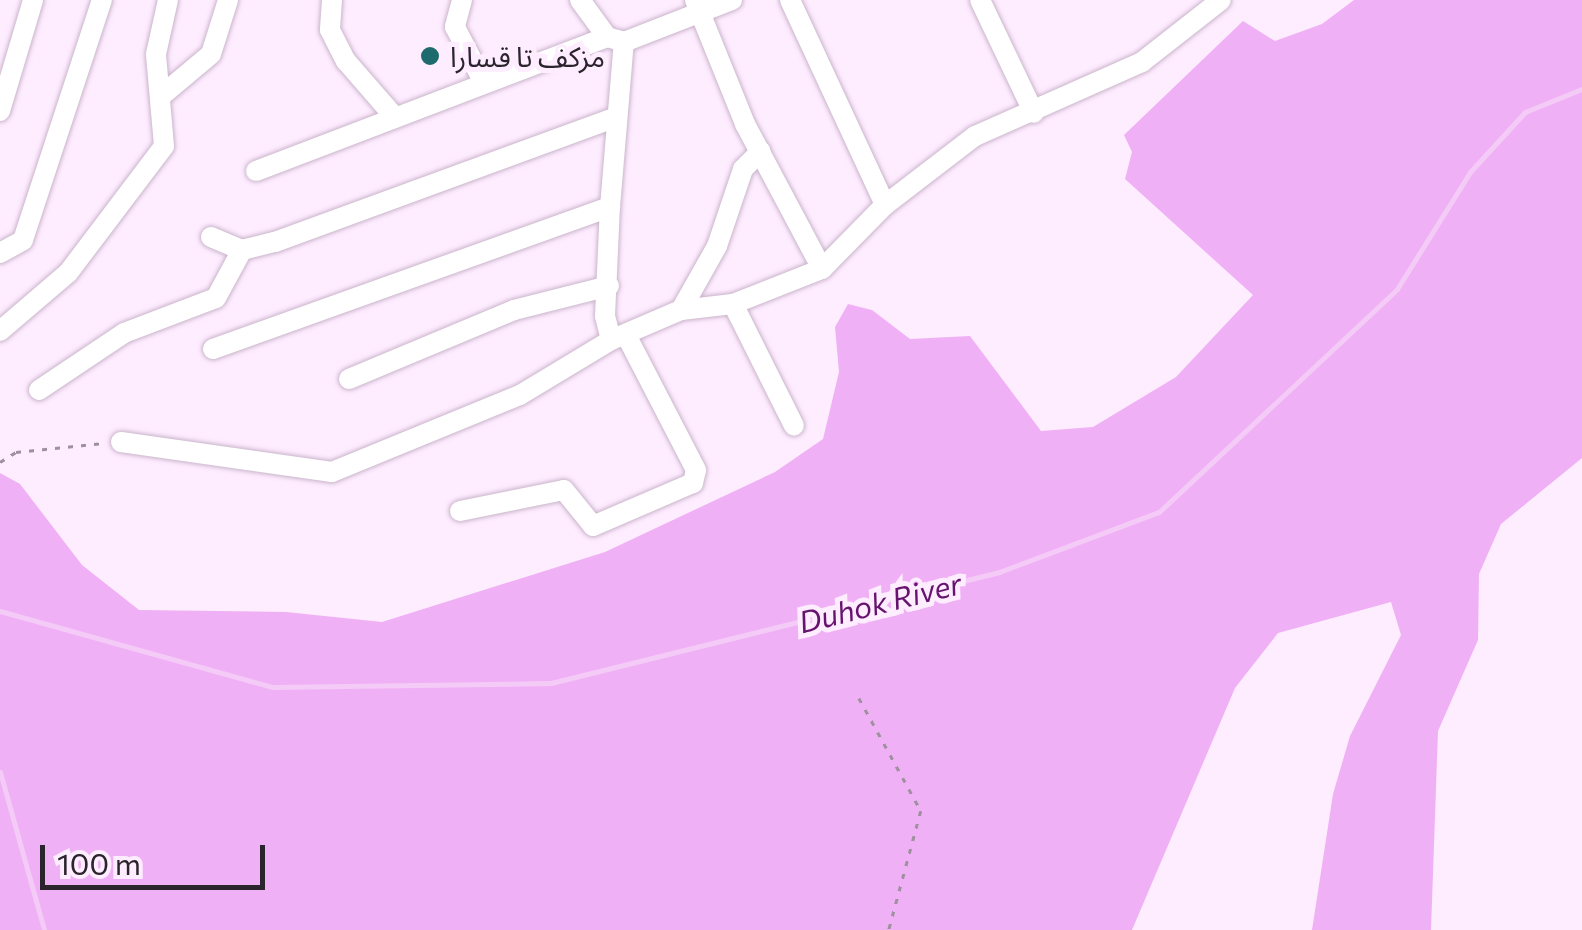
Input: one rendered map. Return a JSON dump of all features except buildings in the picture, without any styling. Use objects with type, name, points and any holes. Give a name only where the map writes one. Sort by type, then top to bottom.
[{"type":"street","points":[[0,111],[33,0]]},
{"type":"street","points":[[8,250],[102,0]]},
{"type":"street","points":[[0,332],[68,273],[160,153],[161,96],[156,54],[168,0]]},
{"type":"street","points":[[161,96],[211,54],[228,0]]},
{"type":"street","points":[[332,0],[330,30],[346,61],[392,114]]},
{"type":"street","points":[[462,0],[455,27],[484,83]]},
{"type":"street","points":[[460,511],[564,490],[593,526],[692,483],[696,470],[618,338],[609,286],[617,117],[616,39],[580,0]]},
{"type":"street","points":[[256,171],[392,114],[616,39],[697,6],[732,0]]},
{"type":"street","points":[[790,0],[886,205]]},
{"type":"street","points":[[980,0],[1034,113]]},
{"type":"street","points":[[121,442],[332,472],[520,395],[618,338],[681,310],[733,304],[822,268],[886,205],[975,136],[1142,62],[1221,0]]},
{"type":"street","points":[[697,6],[761,151],[822,268]]},
{"type":"street","points":[[39,390],[124,332],[216,298],[242,250],[617,117]]},
{"type":"street","points":[[681,310],[716,246],[743,169],[761,151]]},
{"type":"street","points":[[213,349],[610,206]]},
{"type":"street","points":[[211,237],[242,250]]},
{"type":"street","points":[[349,379],[514,310],[609,286]]},
{"type":"street","points":[[733,304],[794,426]]},
{"type":"path","points":[[0,462],[16,452],[121,442]]},
{"type":"path","points":[[858,698],[921,811],[889,930]]},
{"type":"shaded area","points":[[1354,0],[1582,0],[1582,458],[1501,524],[1479,574],[1478,640],[1438,731],[1431,930],[1312,930],[1333,794],[1350,736],[1401,635],[1391,602],[1278,633],[1235,688],[1132,930],[0,930],[0,473],[20,484],[82,565],[139,610],[286,612],[382,622],[605,552],[775,472],[823,439],[839,372],[835,327],[848,304],[872,310],[910,339],[970,336],[1041,431],[1093,427],[1176,377],[1253,295],[1125,179],[1132,152],[1124,135],[1243,21],[1275,41],[1322,24]]},
{"type":"waterway","name":"Duhok River","points":[[0,611],[273,687],[551,683],[999,572],[1159,512],[1397,289],[1470,172],[1525,112],[1582,89]]},
{"type":"waterway","name":"Duhok River","points":[[0,772],[44,930]]},
{"type":"place","name":"مزكف تا قسارا","points":[[430,56]]}]
